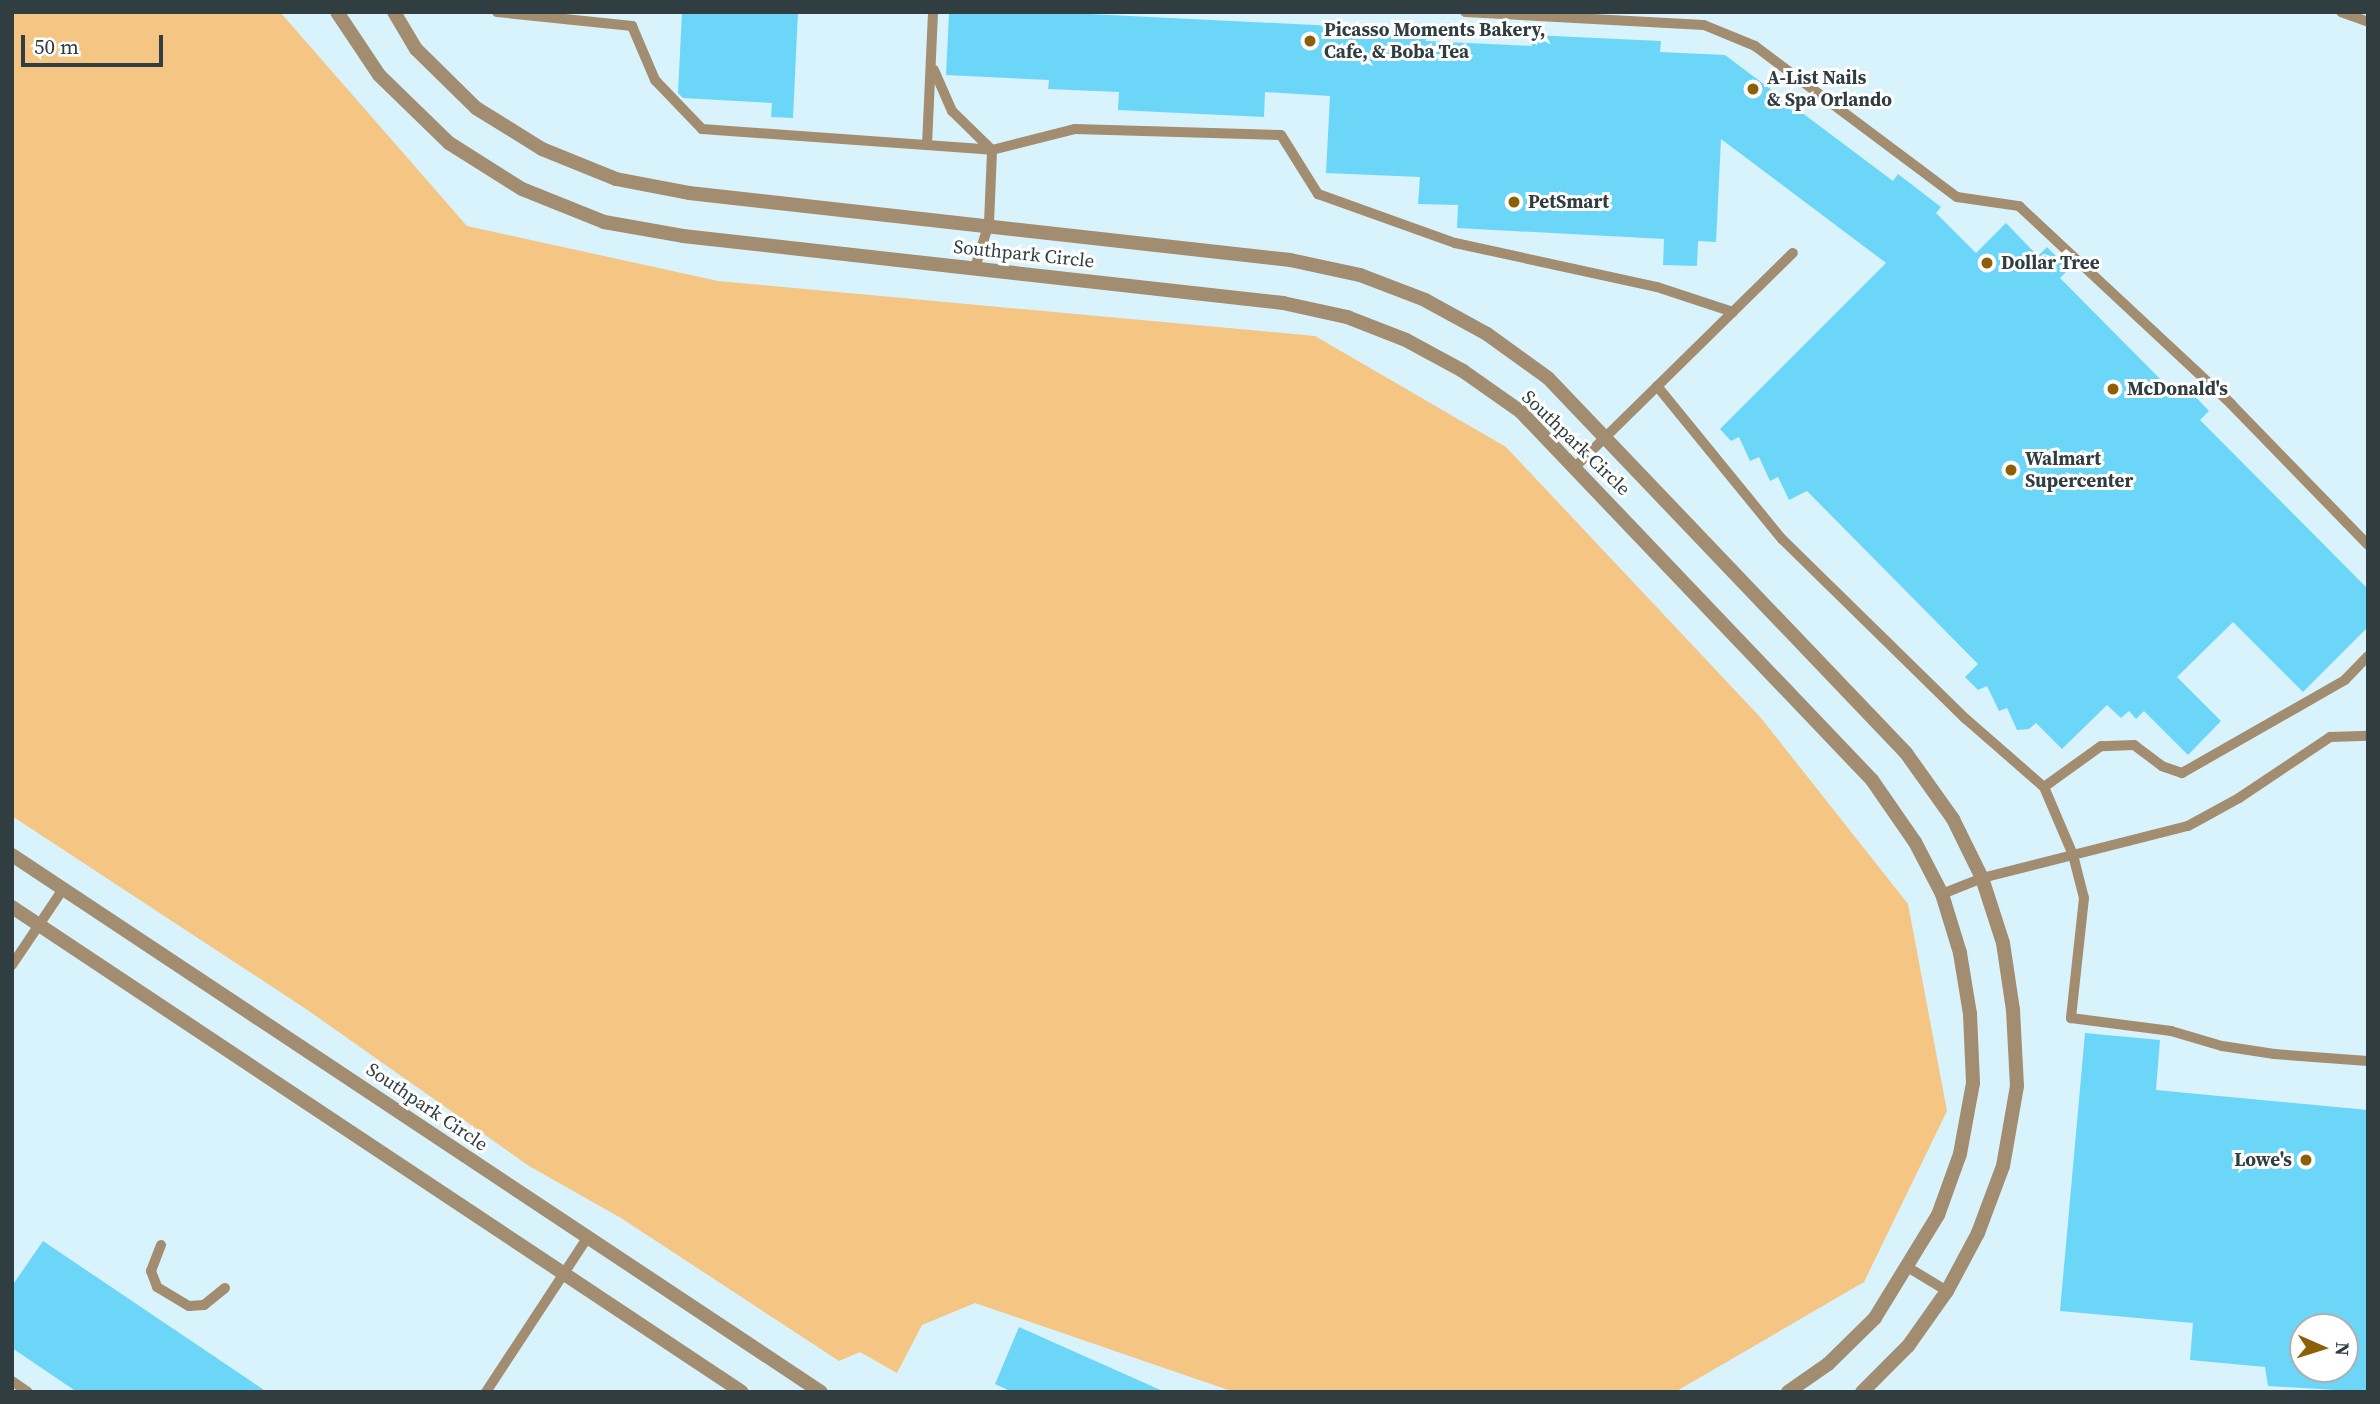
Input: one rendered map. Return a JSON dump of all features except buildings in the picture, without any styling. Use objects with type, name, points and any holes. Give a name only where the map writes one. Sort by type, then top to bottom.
[{"type":"street","name":"Southpark Circle","points":[[337,12],[379,75],[449,143],[522,188],[604,222],[683,236],[1283,303],[1348,317],[1406,340],[1464,371],[1520,411],[1576,466],[1872,780],[1915,842],[1942,894],[1964,977],[1973,1083],[1960,1154],[1938,1215],[1909,1268],[1875,1318],[1828,1364],[1788,1392]]},
{"type":"street","name":"Southpark Circle","points":[[394,12],[416,49],[476,108],[542,149],[616,179],[689,192],[989,223],[1290,260],[1360,275],[1425,300],[1487,334],[1548,377],[1607,435],[1906,752],[1953,819],[1982,878],[2003,943],[2013,1010],[2017,1086],[2003,1166],[1978,1233],[1947,1291],[1908,1346],[1862,1392]]},
{"type":"street","name":"Southpark Circle","points":[[12,855],[821,1392]]},
{"type":"street","points":[[12,907],[742,1392]]},
{"type":"lane","points":[[497,12],[502,16],[632,26],[654,80],[702,129],[992,150],[1075,129],[1281,135],[1318,194],[1455,243],[1657,287],[1733,312]]},
{"type":"lane","points":[[927,145],[933,12]]},
{"type":"lane","points":[[1465,12],[1669,18],[1704,25],[1755,46],[1957,197],[2019,206],[2231,404],[2368,545]]},
{"type":"lane","points":[[2341,12],[2368,22]]},
{"type":"lane","points":[[932,65],[952,111],[992,150],[989,223],[975,268]]},
{"type":"lane","points":[[1576,466],[1793,253]]},
{"type":"lane","points":[[1657,386],[1782,539],[1966,719],[2044,788],[2073,855],[2084,898],[2071,1018],[2171,1031],[2222,1046],[2274,1054],[2368,1061]]},
{"type":"lane","points":[[2044,788],[2101,746],[2134,745],[2162,766],[2182,773],[2345,680],[2368,656]]},
{"type":"lane","points":[[1942,894],[1982,878],[2188,827],[2239,799],[2330,737],[2368,736]]},
{"type":"lane","points":[[12,965],[63,889]]},
{"type":"lane","points":[[486,1392],[588,1237]]},
{"type":"lane","points":[[161,1245],[151,1271],[157,1287],[189,1306],[204,1305],[225,1287]]},
{"type":"lane","points":[[1909,1268],[1947,1291]]},
{"type":"lane","points":[[12,1381],[28,1392]]},
{"type":"shaded area","points":[[12,12],[280,12],[467,226],[718,281],[1315,336],[1506,447],[1761,718],[1908,904],[1947,1111],[1864,1282],[1675,1392],[1234,1392],[975,1303],[922,1325],[897,1373],[860,1352],[839,1361],[621,1218],[529,1166],[306,1009],[12,816]]},
{"type":"place","name":"Picasso Moments Bakery, Cafe, & Boba Tea","points":[[1310,41]]},
{"type":"place","name":"A-List Nails & Spa Orlando","points":[[1753,89]]},
{"type":"place","name":"PetSmart","points":[[1514,202]]},
{"type":"place","name":"Dollar Tree","points":[[1987,263]]},
{"type":"place","name":"McDonald's","points":[[2113,389]]},
{"type":"place","name":"Walmart Supercenter","points":[[2011,470]]},
{"type":"place","name":"Lowe's","points":[[2306,1160]]}]
